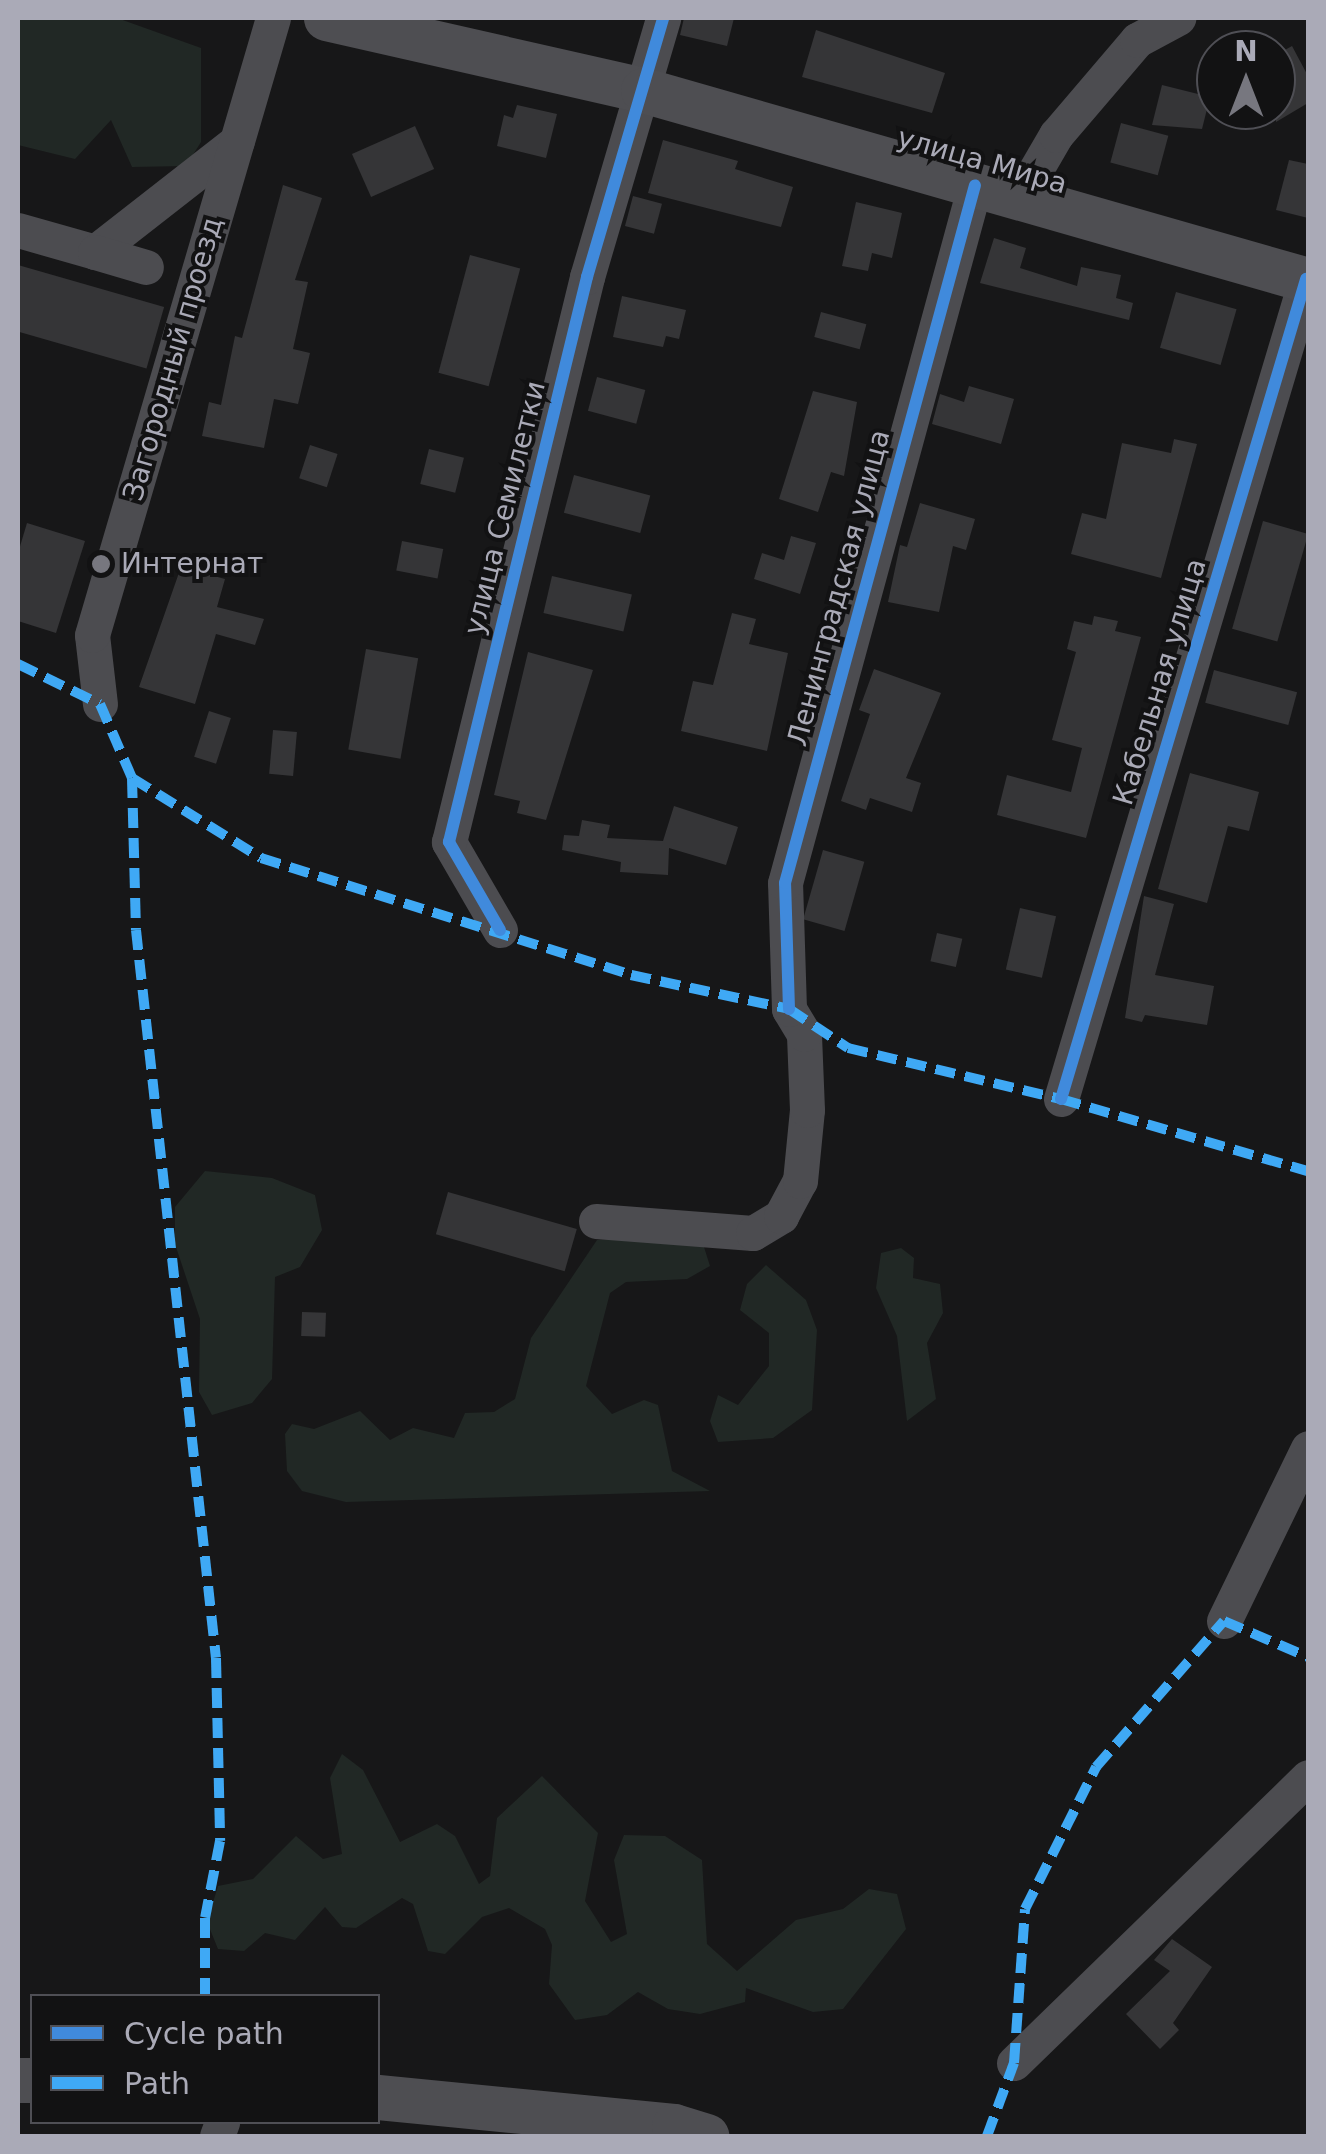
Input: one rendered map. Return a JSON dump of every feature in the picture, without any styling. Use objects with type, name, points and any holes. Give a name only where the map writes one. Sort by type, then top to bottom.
[{"type":"main road","name":"улица Мира","points":[[326,18],[642,90],[1307,279]]},
{"type":"main road","points":[[380,2097],[674,2126],[707,2136]]},
{"type":"street","name":"Загородный проезд","points":[[100,704],[92,635],[274,18]]},
{"type":"street","name":"улица Семилетки","points":[[500,930],[449,842],[587,278],[663,18]]},
{"type":"street","points":[[1020,198],[1056,135],[1137,40],[1178,18]]},
{"type":"street","points":[[95,252],[237,140]]},
{"type":"street","name":"Ленинградская улица","points":[[596,1221],[753,1233],[781,1216],[800,1180],[807,1110],[804,1034],[790,1009],[785,882],[975,185]]},
{"type":"street","points":[[18,230],[146,267]]},
{"type":"street","name":"Кабельная улица","points":[[1061,1099],[1307,279]]},
{"type":"street","points":[[1224,1621],[1308,1448]]},
{"type":"street","points":[[1014,2064],[1308,1777]]},
{"type":"shaded area","points":[[18,18],[117,18],[201,48],[201,142],[186,166],[132,167],[111,120],[75,159],[18,145]]},
{"type":"shaded area","points":[[205,1171],[272,1178],[315,1195],[322,1230],[300,1267],[275,1277],[272,1379],[252,1403],[212,1415],[199,1392],[200,1319],[175,1244],[175,1207]]},
{"type":"shaded area","points":[[667,1235],[704,1247],[710,1266],[687,1279],[626,1282],[610,1293],[586,1386],[612,1414],[644,1400],[658,1405],[672,1471],[710,1491],[346,1502],[302,1491],[287,1471],[285,1434],[292,1424],[314,1429],[360,1411],[390,1440],[413,1428],[454,1438],[465,1413],[494,1412],[515,1399],[531,1338],[597,1240]]},
{"type":"shaded area","points":[[901,1248],[914,1258],[913,1278],[940,1284],[943,1313],[927,1343],[936,1399],[907,1421],[897,1336],[876,1288],[881,1253]]},
{"type":"shaded area","points":[[766,1265],[806,1300],[817,1330],[812,1410],[773,1438],[718,1442],[710,1421],[718,1395],[738,1405],[769,1366],[769,1333],[740,1310],[747,1284]]},
{"type":"shaded area","points":[[342,1754],[363,1770],[400,1842],[437,1824],[455,1836],[479,1884],[490,1876],[497,1818],[542,1776],[598,1833],[585,1901],[611,1942],[627,1934],[614,1860],[624,1835],[665,1836],[702,1860],[707,1944],[737,1971],[796,1920],[843,1909],[869,1889],[897,1894],[906,1929],[843,2009],[813,2012],[746,1988],[745,2002],[700,2014],[668,2009],[638,1992],[607,2015],[575,2020],[549,1984],[552,1945],[545,1929],[509,1908],[482,1917],[445,1954],[428,1951],[413,1904],[402,1898],[356,1928],[342,1927],[325,1907],[295,1940],[265,1933],[244,1951],[218,1949],[207,1922],[218,1886],[253,1879],[296,1836],[323,1859],[342,1854],[330,1778]]},
{"type":"building","points":[[684,18],[734,18],[727,46],[680,35]]},
{"type":"building","points":[[816,30],[945,73],[932,113],[802,77]]},
{"type":"building","points":[[1296,54],[1308,76],[1308,103],[1296,110]]},
{"type":"building","points":[[1162,85],[1196,94],[1196,129],[1152,125]]},
{"type":"building","points":[[517,105],[557,114],[546,158],[497,146],[504,115],[513,118]]},
{"type":"building","points":[[1121,123],[1168,136],[1158,175],[1110,163]]},
{"type":"building","points":[[415,126],[434,169],[371,197],[352,154]]},
{"type":"building","points":[[663,140],[738,161],[735,169],[793,187],[781,227],[648,193]]},
{"type":"building","points":[[1289,160],[1308,164],[1308,218],[1276,210]]},
{"type":"building","points":[[283,185],[322,198],[295,280],[308,282],[293,349],[310,353],[298,404],[274,399],[264,448],[202,436],[209,402],[221,405],[235,336],[242,338]]},
{"type":"building","points":[[633,196],[662,204],[654,234],[625,226]]},
{"type":"building","points":[[856,202],[902,213],[892,258],[872,253],[868,271],[842,266]]},
{"type":"building","points":[[994,238],[1026,248],[1020,268],[1077,286],[1081,267],[1121,275],[1116,298],[1133,303],[1129,320],[980,283]]},
{"type":"building","points":[[470,255],[520,268],[489,386],[438,373]]},
{"type":"building","points":[[18,265],[164,307],[146,368],[18,332]]},
{"type":"building","points":[[1176,292],[1237,309],[1221,365],[1160,348]]},
{"type":"building","points":[[622,296],[686,310],[679,339],[666,336],[663,347],[613,337]]},
{"type":"building","points":[[821,312],[866,324],[860,349],[814,337]]},
{"type":"building","points":[[597,377],[645,390],[636,424],[588,411]]},
{"type":"building","points":[[969,386],[1014,399],[1001,444],[932,424],[940,394],[964,402]]},
{"type":"building","points":[[813,391],[857,402],[844,476],[831,472],[818,512],[779,499]]},
{"type":"building","points":[[1174,439],[1197,444],[1161,578],[1071,554],[1082,513],[1106,519],[1122,443],[1171,453]]},
{"type":"building","points":[[310,445],[338,454],[327,487],[299,478]]},
{"type":"building","points":[[429,449],[464,458],[455,493],[420,484]]},
{"type":"building","points":[[574,475],[650,495],[640,533],[564,513]]},
{"type":"building","points":[[920,503],[975,519],[966,550],[953,546],[939,612],[888,602],[900,545],[907,547]]},
{"type":"building","points":[[1263,521],[1308,534],[1277,642],[1232,629]]},
{"type":"building","points":[[27,523],[85,541],[56,633],[18,621],[18,553]]},
{"type":"building","points":[[791,536],[816,543],[800,594],[754,579],[762,553],[784,560]]},
{"type":"building","points":[[402,541],[443,549],[438,578],[396,570]]},
{"type":"building","points":[[181,567],[225,579],[217,607],[264,619],[255,645],[216,634],[195,704],[139,687]]},
{"type":"building","points":[[552,576],[632,594],[623,631],[543,613]]},
{"type":"building","points":[[732,613],[756,619],[749,644],[788,653],[767,751],[681,731],[693,681],[713,685]]},
{"type":"building","points":[[1094,616],[1118,621],[1115,631],[1141,637],[1086,838],[997,815],[1007,775],[1071,792],[1082,748],[1052,740],[1076,652],[1067,649],[1074,621],[1092,625]]},
{"type":"building","points":[[366,649],[418,658],[400,759],[348,749]]},
{"type":"building","points":[[528,652],[593,670],[546,820],[517,813],[520,801],[494,795]]},
{"type":"building","points":[[874,669],[941,693],[906,778],[921,783],[912,812],[870,798],[866,810],[841,801],[870,714],[859,710]]},
{"type":"building","points":[[1214,670],[1297,692],[1288,725],[1205,703]]},
{"type":"building","points":[[209,711],[231,718],[216,764],[194,757]]},
{"type":"building","points":[[273,730],[297,732],[293,776],[269,774]]},
{"type":"building","points":[[1190,773],[1259,792],[1249,831],[1228,826],[1207,903],[1158,889]]},
{"type":"building","points":[[674,806],[738,827],[726,865],[669,848],[668,875],[620,872],[621,862],[562,850],[564,835],[579,836],[582,820],[610,825],[607,838],[663,841]]},
{"type":"building","points":[[823,850],[864,862],[844,931],[803,919]]},
{"type":"building","points":[[1144,896],[1174,904],[1155,975],[1214,986],[1207,1025],[1145,1015],[1142,1022],[1125,1018]]},
{"type":"building","points":[[1020,908],[1056,916],[1042,978],[1006,969]]},
{"type":"building","points":[[937,933],[962,939],[956,967],[930,961]]},
{"type":"building","points":[[448,1192],[577,1229],[565,1271],[436,1234]]},
{"type":"building","points":[[302,1312],[326,1313],[325,1337],[301,1336]]},
{"type":"building","points":[[1172,1939],[1212,1967],[1173,2023],[1179,2030],[1160,2049],[1126,2014],[1170,1971],[1154,1960]]},
{"type":"marked path","points":[[18,664],[100,704],[132,778],[261,858],[631,975],[789,1009],[848,1048],[1061,1099],[1308,1171]]},
{"type":"marked path","points":[[132,778],[136,930],[216,1658],[220,1841],[205,1918],[205,1994]]},
{"type":"marked path","points":[[987,2136],[1014,2063],[1025,1909],[1096,1767],[1224,1621],[1308,1657]]},
{"type":"cycle path","points":[[500,930],[449,842],[587,277],[663,18]]},
{"type":"cycle path","points":[[789,1009],[785,883],[975,185]]},
{"type":"cycle path","points":[[1061,1099],[1306,279]]},
{"type":"place","name":"Интернат","points":[[101,564]]}]
